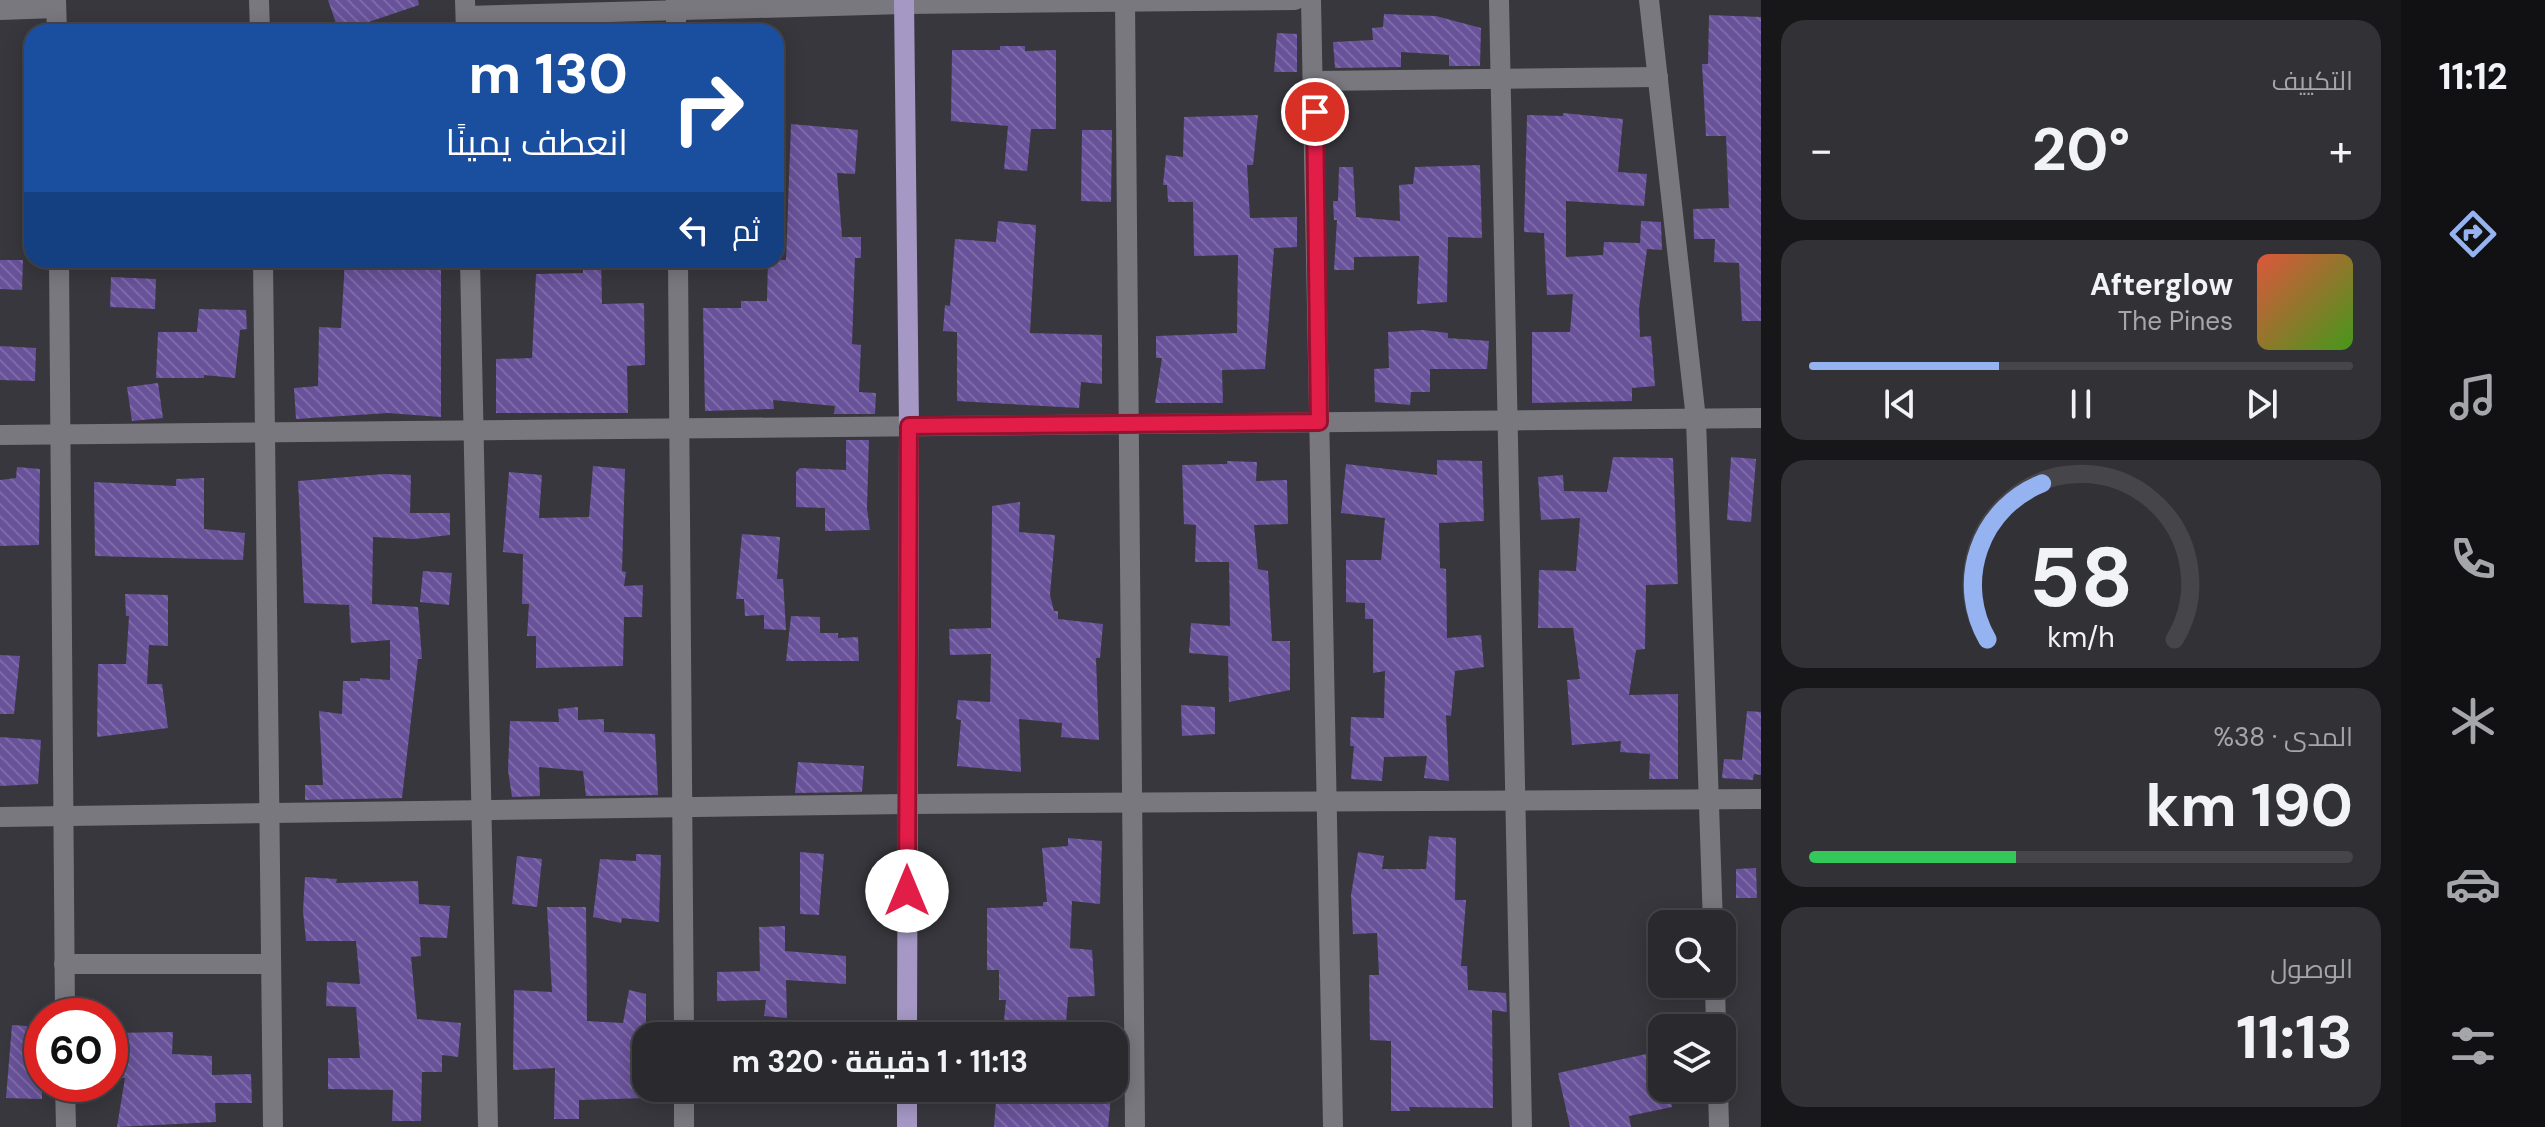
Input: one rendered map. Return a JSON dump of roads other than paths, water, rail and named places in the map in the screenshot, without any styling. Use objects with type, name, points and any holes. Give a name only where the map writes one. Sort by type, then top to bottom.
[{"type":"main road","points":[[904,2],[909,426],[907,1022]]},
{"type":"main road","points":[[907,1102],[907,1127]]},
{"type":"street","points":[[259,0],[260,24]]},
{"type":"street","points":[[466,16],[676,5],[1295,0]]},
{"type":"street","points":[[1311,0],[1315,81],[1333,1127]]},
{"type":"street","points":[[1499,0],[1522,1127]]},
{"type":"street","points":[[1649,0],[1696,419],[1713,910]]},
{"type":"street","points":[[1125,1],[1135,1127]]},
{"type":"street","points":[[0,10],[56,4],[57,24]]},
{"type":"street","points":[[1315,81],[1658,77]]},
{"type":"street","points":[[59,268],[65,998]]},
{"type":"street","points":[[263,268],[273,1127]]},
{"type":"street","points":[[470,268],[488,1127]]},
{"type":"street","points":[[678,268],[684,1022]]},
{"type":"street","points":[[0,435],[679,426],[1761,418]]},
{"type":"street","points":[[0,817],[907,804],[1761,799]]},
{"type":"street","points":[[64,964],[271,964]]},
{"type":"street","points":[[65,1102],[66,1127]]},
{"type":"street","points":[[684,1102],[684,1127]]},
{"type":"street","points":[[1718,1102],[1719,1127]]}]
